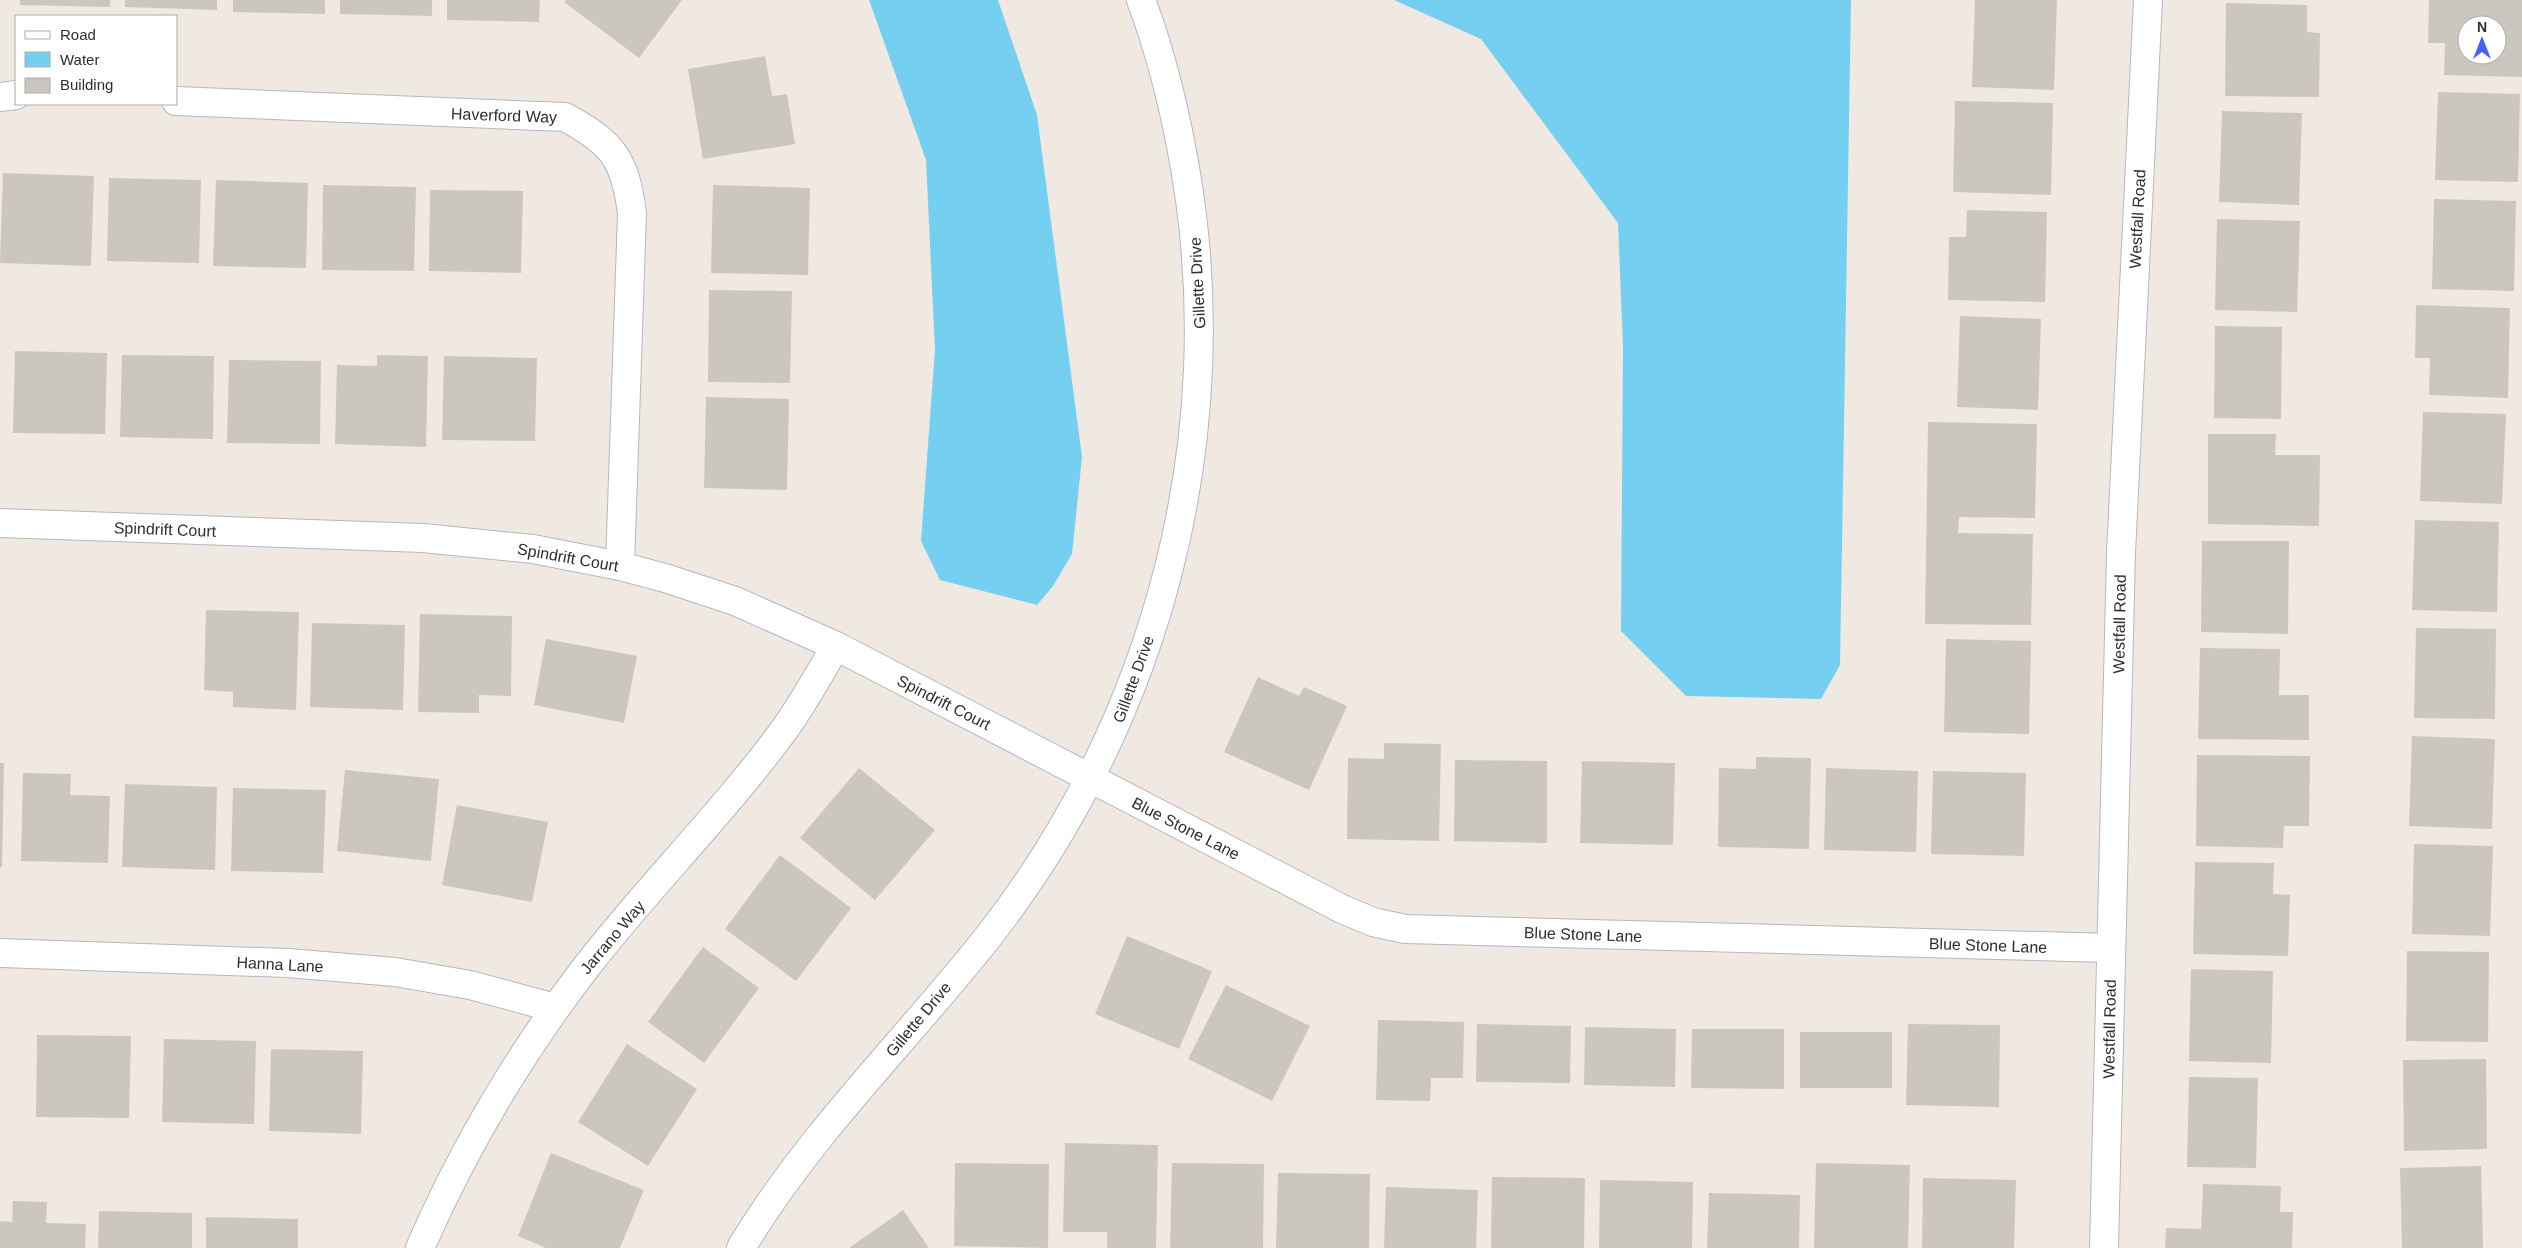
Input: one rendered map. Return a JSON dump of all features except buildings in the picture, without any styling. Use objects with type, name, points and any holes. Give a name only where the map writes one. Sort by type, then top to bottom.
[{"type":"street","name":"Gillette Drive","points":[[742,1248],[767,1205],[810,1146],[989,936],[1052,845],[1090,778],[1135,678],[1169,573],[1191,463],[1200,353],[1198,279],[1192,205],[1172,96],[1141,0]]},
{"type":"street","name":"Westfall Road","points":[[2104,1248],[2121,553],[2148,0]]},
{"type":"street","points":[[0,98],[15,95]]},
{"type":"street","name":"Haverford Way","points":[[178,101],[565,117],[593,132],[614,154],[628,183],[632,213],[620,566]]},
{"type":"street","name":"Spindrift Court","points":[[0,523],[423,538],[533,548],[620,566],[735,601],[836,646],[1090,778]]},
{"type":"street","name":"Jarrano Way","points":[[420,1248],[447,1186],[503,1085],[555,1008],[589,963],[747,778],[785,729],[836,646]]},
{"type":"street","name":"Blue Stone Lane","points":[[1090,778],[1342,909],[1373,922],[1405,929],[2111,948]]},
{"type":"street","name":"Hanna Lane","points":[[0,953],[288,963],[395,972],[470,985],[555,1008]]},
{"type":"water","points":[[869,0],[998,0],[1037,115],[1082,457],[1072,554],[1053,586],[1037,605],[940,580],[921,541],[935,349],[926,160]]},
{"type":"water","points":[[1394,0],[1851,0],[1840,665],[1821,699],[1686,696],[1621,631],[1623,346],[1618,223],[1481,39]]}]
